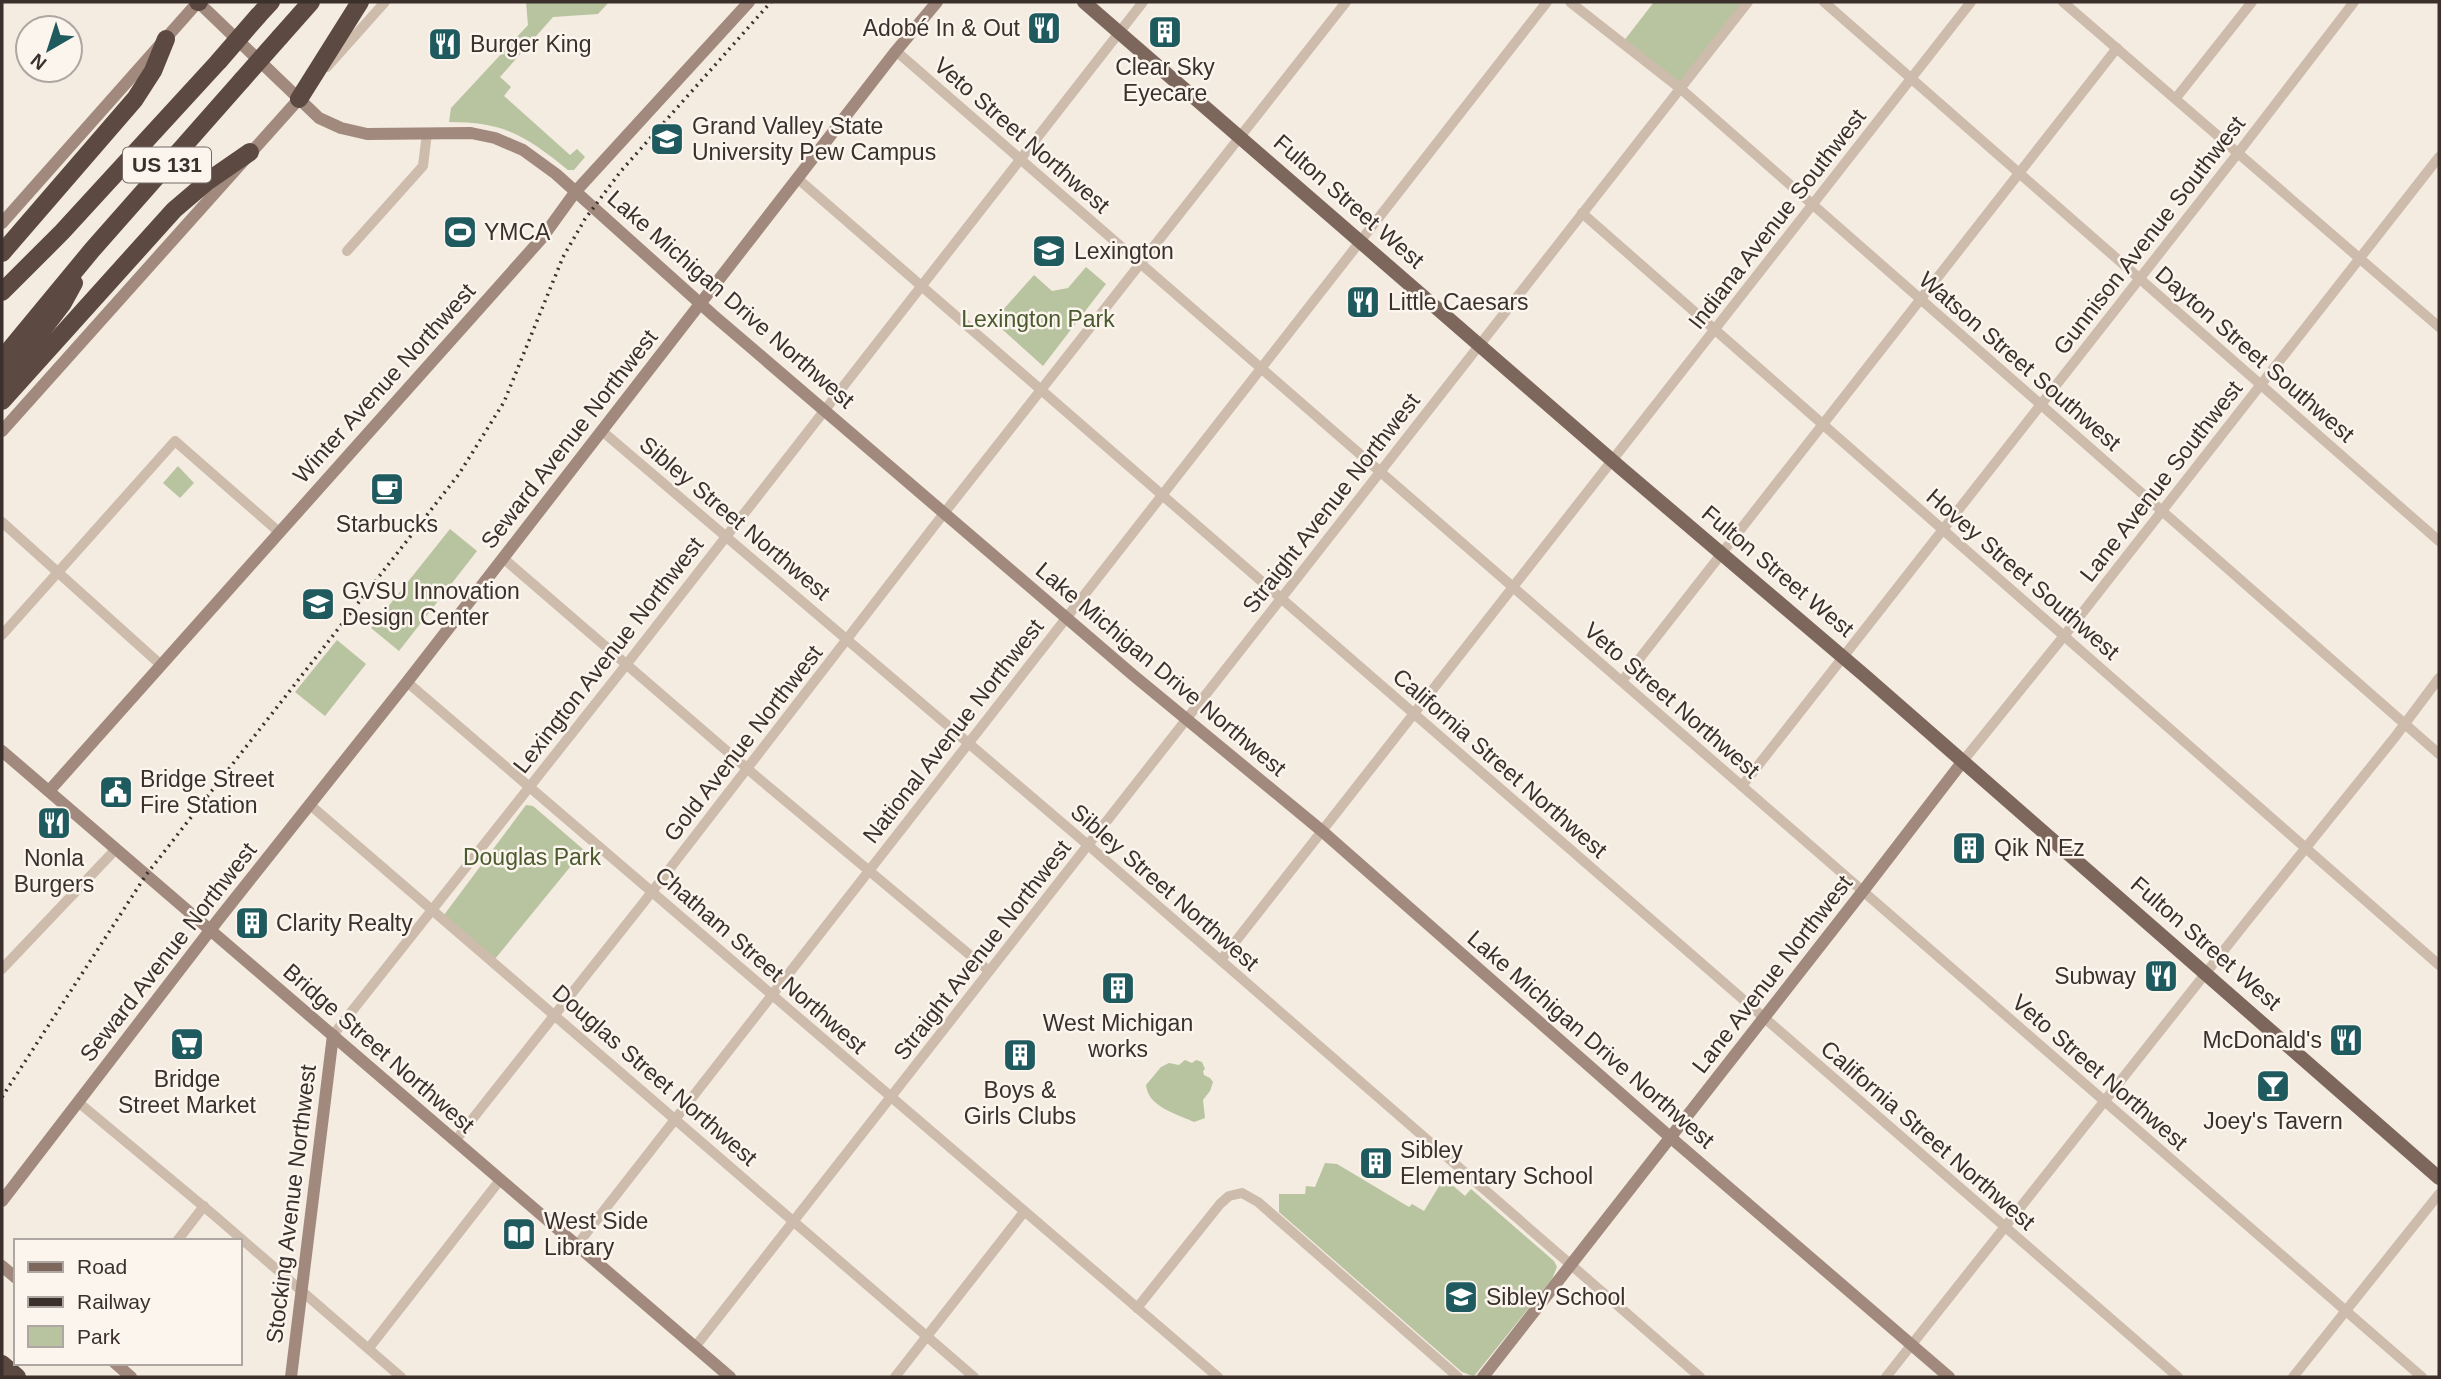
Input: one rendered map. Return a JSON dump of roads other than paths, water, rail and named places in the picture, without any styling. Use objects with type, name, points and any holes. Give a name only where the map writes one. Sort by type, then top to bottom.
[{"type":"highway","name":"US 131","points":[[2,292],[62,232],[271,2]]},
{"type":"highway","name":"US 131","points":[[2,359],[92,250],[311,2]]},
{"type":"highway","points":[[299,99],[360,2]]},
{"type":"highway","points":[[2,253],[135,99],[153,71],[166,39]]},
{"type":"highway","points":[[2,401],[174,210],[208,181],[250,152]]},
{"type":"highway","points":[[2,276],[32,251],[62,232]]},
{"type":"highway","points":[[2,383],[64,303],[92,250]]},
{"type":"highway","points":[[2,1364],[17,1377]]},
{"type":"main road","name":"Fulton Street West","points":[[1084,2],[1844,657],[2439,1178]]},
{"type":"street","points":[[2,223],[198,2]]},
{"type":"street","name":"Lake Michigan Drive Northwest","points":[[198,2],[319,118],[341,128],[367,134],[471,133],[514,145],[533,156],[576,191],[701,305],[1066,617],[1322,831],[1670,1137],[1949,1377]]},
{"type":"street","points":[[2,431],[386,2]]},
{"type":"street","name":"Winter Avenue Northwest","points":[[49,791],[542,238],[576,191],[749,2]]},
{"type":"street","name":"Seward Avenue Northwest","points":[[2,1201],[210,930],[407,682],[797,178],[937,2]]},
{"type":"street","name":"Lexington Avenue Northwest","points":[[333,1035],[626,665],[1143,2]]},
{"type":"street","name":"Gold Avenue Northwest","points":[[454,1141],[652,892],[945,512],[1346,2]]},
{"type":"street","name":"National Avenue Northwest","points":[[577,1245],[1547,2]]},
{"type":"street","name":"Watson Street Southwest","points":[[1570,2],[1681,89],[2439,754]]},
{"type":"street","name":"Straight Avenue Northwest","points":[[695,1347],[1748,2]]},
{"type":"street","name":"Dayton Street Southwest","points":[[1824,2],[2439,541]]},
{"type":"street","name":"Indiana Avenue Southwest","points":[[1221,960],[1971,2]]},
{"type":"street","points":[[2063,2],[2439,327]]},
{"type":"street","points":[[2176,98],[2252,2]]},
{"type":"street","name":"Gunnison Avenue Southwest","points":[[1742,786],[2354,2]]},
{"type":"street","points":[[1622,681],[2117,48]]},
{"type":"street","name":"Veto Street Northwest","points":[[897,51],[2422,1377]]},
{"type":"street","points":[[347,251],[423,166],[427,133]]},
{"type":"street","name":"Lane Avenue Southwest","points":[[1963,761],[2439,157]]},
{"type":"street","name":"California Street Northwest","points":[[797,178],[2178,1377]]},
{"type":"street","name":"Hovey Street Southwest","points":[[1582,213],[2439,965]]},
{"type":"street","name":"Sibley Street Northwest","points":[[601,431],[1221,960],[1571,1265],[1688,1373],[1700,1377]]},
{"type":"street","points":[[2,635],[175,441],[279,532]]},
{"type":"street","points":[[2,522],[161,664]]},
{"type":"street","points":[[503,558],[989,971]]},
{"type":"street","points":[[1886,1377],[2439,678]]},
{"type":"street","name":"Chatham Street Northwest","points":[[407,682],[1218,1377]]},
{"type":"street","name":"Bridge Street Northwest","points":[[2,751],[730,1377]]},
{"type":"street","name":"Lane Avenue Northwest","points":[[1483,1377],[1963,761]]},
{"type":"street","name":"Douglas Street Northwest","points":[[309,804],[974,1377]]},
{"type":"street","points":[[2,969],[116,849]]},
{"type":"street","name":"Stocking Avenue Northwest","points":[[291,1377],[333,1035]]},
{"type":"street","points":[[78,1101],[401,1377]]},
{"type":"street","points":[[369,1348],[499,1180]]},
{"type":"street","points":[[1137,1308],[1220,1205],[1229,1196],[1242,1193],[1258,1202],[1458,1377]]},
{"type":"street","points":[[2293,1377],[2439,1194]]},
{"type":"street","points":[[179,1239],[204,1206]]},
{"type":"street","points":[[895,1377],[1024,1212]]},
{"type":"street","points":[[117,1365],[131,1377]]},
{"type":"railway","points":[[2,1097],[146,875],[459,474],[504,402],[563,257],[585,219],[621,171],[771,2]]},
{"type":"place","name":"Adobé In & Out","points":[[1044,28]]},
{"type":"place","name":"Clear Sky Eyecare","points":[[1165,32]]},
{"type":"place","name":"Burger King","points":[[445,44]]},
{"type":"place","name":"Grand Valley State University Pew Campus","points":[[667,139]]},
{"type":"place","name":"YMCA","points":[[460,232]]},
{"type":"place","name":"Lexington","points":[[1049,251]]},
{"type":"place","name":"Little Caesars","points":[[1363,302]]},
{"type":"place","name":"Starbucks","points":[[387,489]]},
{"type":"place","name":"GVSU Innovation Design Center","points":[[318,604]]},
{"type":"place","name":"Bridge Street Fire Station","points":[[116,792]]},
{"type":"place","name":"Nonla Burgers","points":[[54,823]]},
{"type":"place","name":"Qik N Ez","points":[[1969,848]]},
{"type":"place","name":"Clarity Realty","points":[[252,923]]},
{"type":"place","name":"Subway","points":[[2161,976]]},
{"type":"place","name":"West Michigan works","points":[[1118,988]]},
{"type":"place","name":"McDonald's","points":[[2346,1040]]},
{"type":"place","name":"Bridge Street Market","points":[[187,1044]]},
{"type":"place","name":"Boys & Girls Clubs","points":[[1020,1055]]},
{"type":"place","name":"Joey's Tavern","points":[[2273,1086]]},
{"type":"place","name":"Sibley Elementary School","points":[[1376,1163]]},
{"type":"place","name":"West Side Library","points":[[519,1234]]},
{"type":"place","name":"Sibley School","points":[[1461,1297]]},
{"type":"park label","name":"Lexington Park","points":[[1038,319]]},
{"type":"park label","name":"Douglas Park","points":[[532,857]]}]
